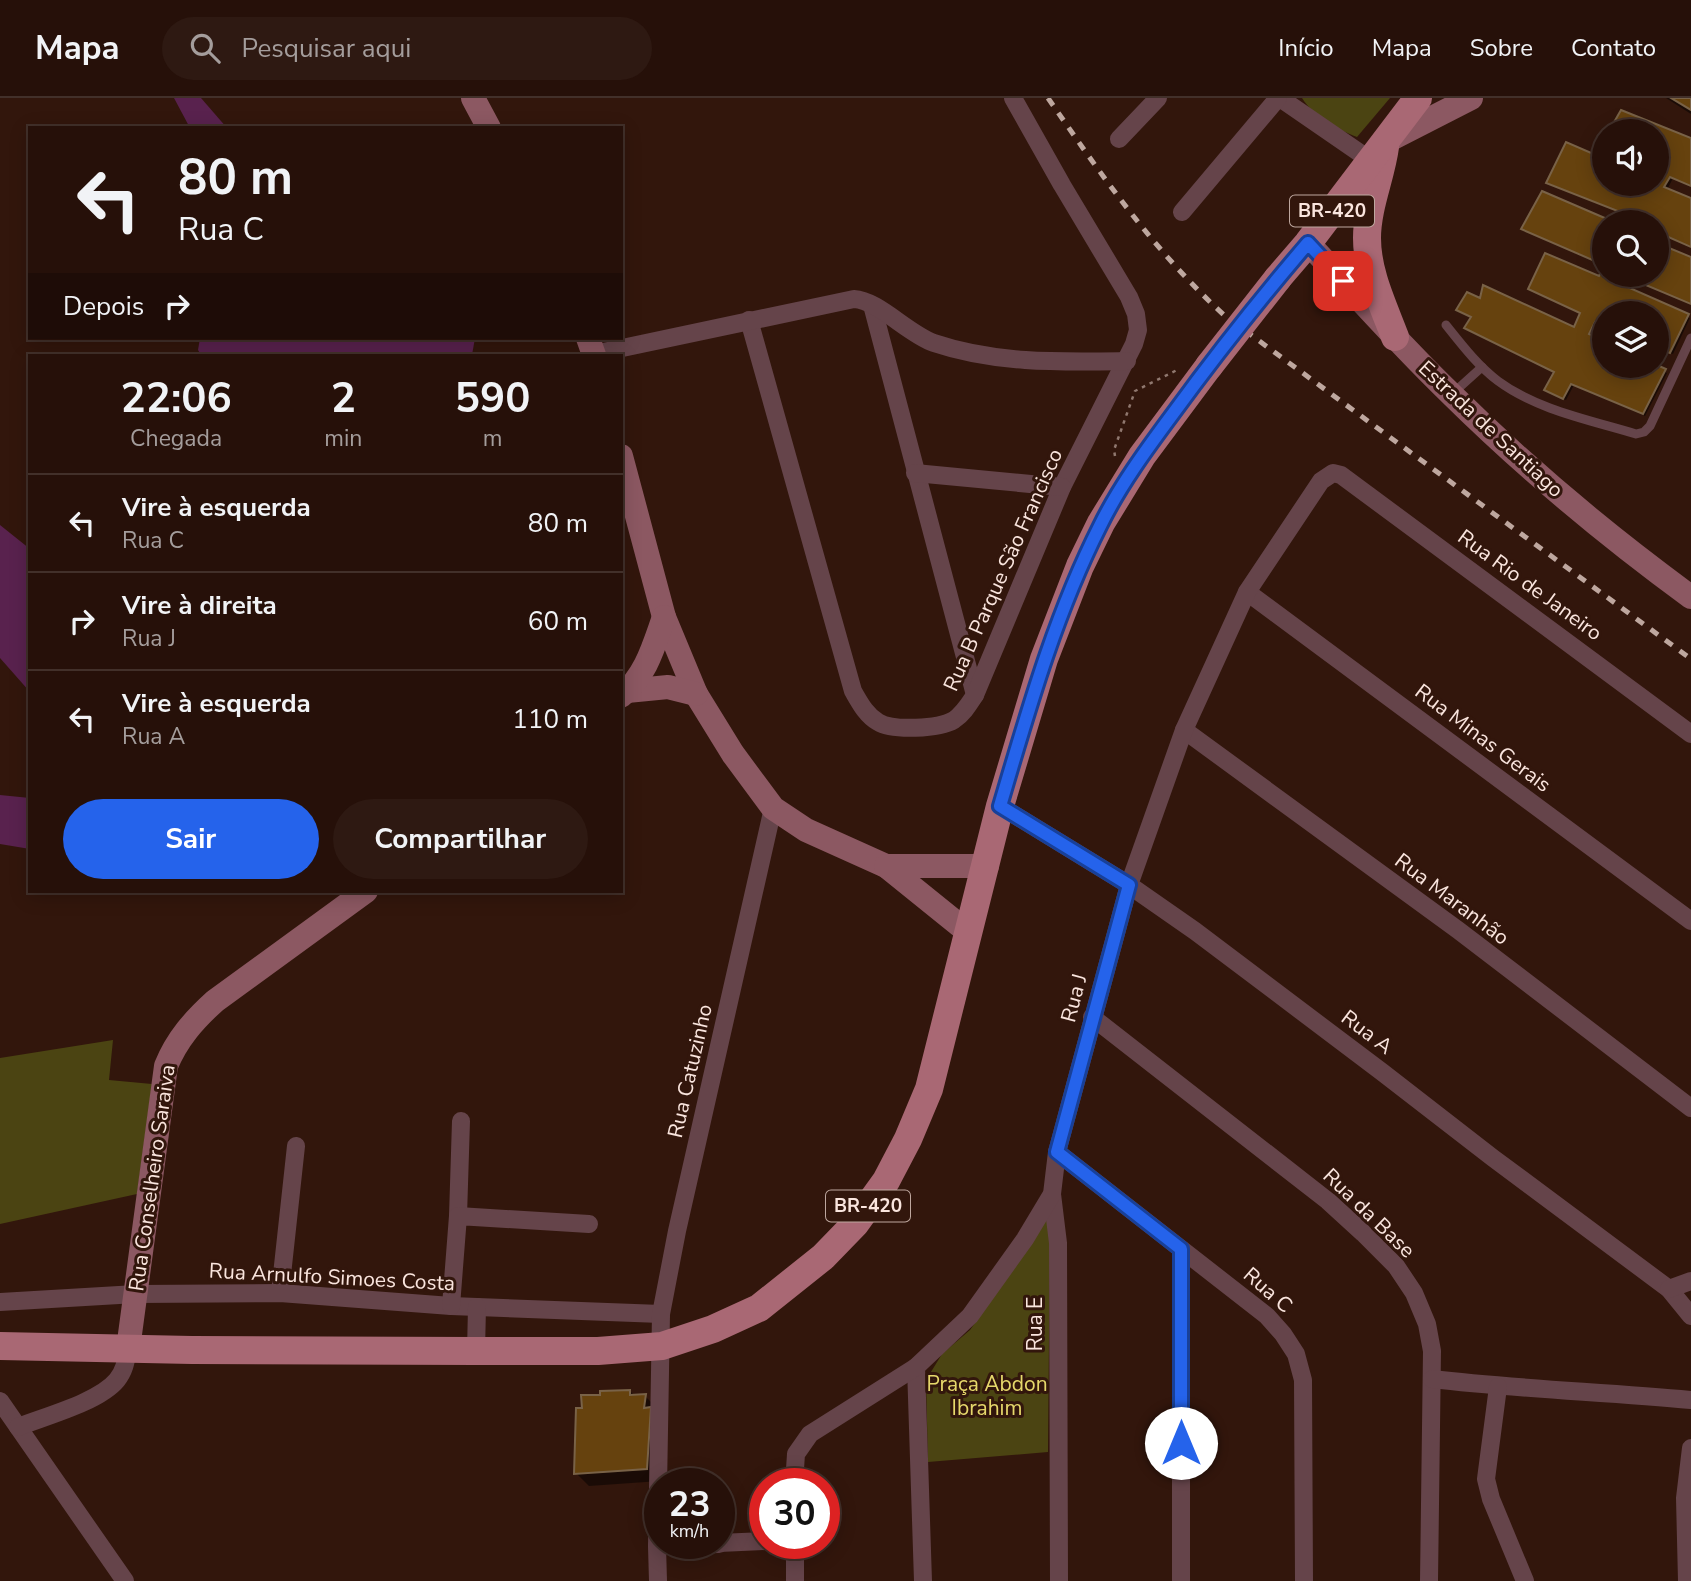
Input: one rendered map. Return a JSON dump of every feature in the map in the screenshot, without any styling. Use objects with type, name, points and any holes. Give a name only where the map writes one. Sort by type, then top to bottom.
[{"type":"main road","name":"BR-420","points":[[0,1346],[598,1351],[662,1346],[713,1329],[759,1308],[823,1257],[855,1224],[886,1181],[908,1139],[929,1089],[1000,806],[1044,659],[1080,566],[1101,523],[1196,366],[1308,243],[1418,98]]},
{"type":"main road","points":[[1378,151],[1367,237],[1369,263],[1395,337]]},
{"type":"street","points":[[473,98],[488,126]]},
{"type":"street","name":"Rua B Parque São Francisco","points":[[749,320],[853,691],[860,703],[879,723],[894,728],[951,722],[964,712],[975,695],[1062,487],[1127,361],[1138,330],[1136,313],[1129,297],[1013,98]]},
{"type":"street","points":[[1119,139],[1158,98]]},
{"type":"street","points":[[1182,212],[1279,98],[1378,151],[1471,98]]},
{"type":"street","name":"Estrada de Santiago","points":[[1308,243],[1451,395],[1628,551],[1691,597]]},
{"type":"street","points":[[592,349],[860,299],[933,343],[989,357],[1063,362],[1127,361]]},
{"type":"street","points":[[872,305],[975,695]]},
{"type":"street","points":[[623,463],[664,617],[696,694],[733,754],[773,808],[806,830],[886,866],[970,933]]},
{"type":"street","points":[[915,473],[1062,487]]},
{"type":"street","name":"Rua J","points":[[795,1468],[796,1454],[810,1434],[916,1367],[970,1316],[1025,1239],[1052,1194],[1057,1152],[1129,885],[1184,730],[1247,592],[1321,481],[1333,474],[1342,475]]},
{"type":"street","name":"Rua Rio de Janeiro","points":[[1342,475],[1691,734]]},
{"type":"street","name":"Rua Minas Gerais","points":[[1247,592],[1691,921]]},
{"type":"street","points":[[624,693],[638,679],[664,617]]},
{"type":"street","points":[[624,693],[668,687],[696,694]]},
{"type":"street","name":"Rua Maranhão","points":[[1184,730],[1458,930],[1691,1108]]},
{"type":"street","name":"Rua A","points":[[1000,806],[1129,885],[1195,931],[1669,1289],[1691,1316]]},
{"type":"street","name":"Rua Catuzinho","points":[[659,1468],[661,1314],[677,1231],[773,808]]},
{"type":"street","points":[[886,866],[986,866]]},
{"type":"street","name":"Rua Conselheiro Saraiva","points":[[128,1349],[166,1066],[173,1048],[215,1001],[363,893]]},
{"type":"street","name":"Rua da Base","points":[[1092,1017],[1328,1201],[1396,1266],[1414,1293],[1427,1324],[1432,1351],[1429,1581]]},
{"type":"street","points":[[451,1306],[458,1216],[461,1121]]},
{"type":"street","points":[[280,1293],[296,1146]]},
{"type":"street","name":"Rua C","points":[[1057,1152],[1267,1316],[1296,1354],[1303,1380],[1305,1417],[1304,1581]]},
{"type":"street","name":"Rua E","points":[[1052,1194],[1058,1243],[1059,1581]]},
{"type":"street","points":[[458,1216],[589,1224]]},
{"type":"street","points":[[1181,1249],[1181,1581]]},
{"type":"street","points":[[1669,1289],[1691,1281]]},
{"type":"street","name":"Rua Arnulfo Simoes Costa","points":[[0,1302],[136,1294],[280,1293],[451,1306],[661,1314]]},
{"type":"street","points":[[476,1351],[477,1307]]},
{"type":"street","points":[[18,1427],[102,1392],[116,1382],[123,1372],[128,1349]]},
{"type":"street","points":[[916,1367],[923,1581]]},
{"type":"street","points":[[1432,1379],[1498,1387],[1691,1400]]},
{"type":"street","points":[[1498,1387],[1486,1479],[1491,1499],[1525,1581]]},
{"type":"street","points":[[0,1401],[125,1581]]},
{"type":"street","points":[[1687,1581],[1685,1498],[1691,1448]]},
{"type":"street","name":"Rua Catuzinho","points":[[657,1559],[658,1581]]},
{"type":"street","points":[[795,1559],[795,1581]]},
{"type":"lane","points":[[1446,326],[1482,367],[1516,393],[1539,404],[1640,433],[1650,426],[1691,338]]},
{"type":"lane","points":[[1451,395],[1482,367]]},
{"type":"path","points":[[1121,491],[1114,450],[1135,391],[1196,366]]},
{"type":"green space","points":[[1302,98],[1390,98],[1357,137],[1326,122]]},
{"type":"green space","points":[[113,1040],[109,1080],[152,1084],[137,1194],[0,1224],[0,1058]]},
{"type":"green space","name":"Praça Abdon Ibrahim","points":[[1047,1219],[1050,1224],[1048,1452],[928,1462],[926,1380],[942,1354],[970,1330],[1038,1223]]},
{"type":"shaded area","points":[[174,98],[201,98],[225,126],[189,126]]},
{"type":"shaded area","points":[[200,340],[475,340],[472,354],[200,354],[198,350]]},
{"type":"shaded area","points":[[0,525],[28,547],[28,690],[0,658]]},
{"type":"shaded area","points":[[0,795],[28,798],[28,849],[0,844]]},
{"type":"building","points":[[1671,98],[1691,98],[1691,110]]},
{"type":"building","points":[[1621,110],[1644,119],[1616,119]]},
{"type":"building","points":[[1669,129],[1691,138],[1691,186],[1670,177]]},
{"type":"building","points":[[1566,142],[1592,153],[1592,196],[1669,196],[1669,189],[1691,198],[1691,247],[1669,237],[1669,210],[1615,210],[1546,183]]},
{"type":"building","points":[[1542,191],[1592,213],[1592,260],[1521,229]]},
{"type":"building","points":[[1669,248],[1691,257],[1691,304],[1651,287],[1669,287]]},
{"type":"building","points":[[1545,253],[1592,273],[1592,287],[1627,287],[1659,301],[1592,301],[1592,328],[1589,334],[1592,335],[1592,378],[1661,378],[1643,414],[1571,384],[1563,399],[1544,390],[1554,372],[1464,328],[1471,317],[1456,310],[1467,292],[1480,298],[1483,285],[1574,327],[1580,313],[1528,289]]},
{"type":"building","points":[[1669,305],[1689,314],[1669,353]]},
{"type":"building","points":[[630,1390],[630,1395],[646,1394],[644,1408],[651,1407],[647,1468],[574,1474],[576,1408],[582,1408],[581,1395],[600,1395],[600,1391]]},
{"type":"railway","points":[[1048,98],[1152,239],[1224,315],[1691,659]]},
{"type":"route","points":[[1181,1443],[1181,1249],[1057,1152],[1129,885],[1000,806],[1044,659],[1080,566],[1101,523],[1142,456],[1198,379],[1308,243],[1343,281]]}]
